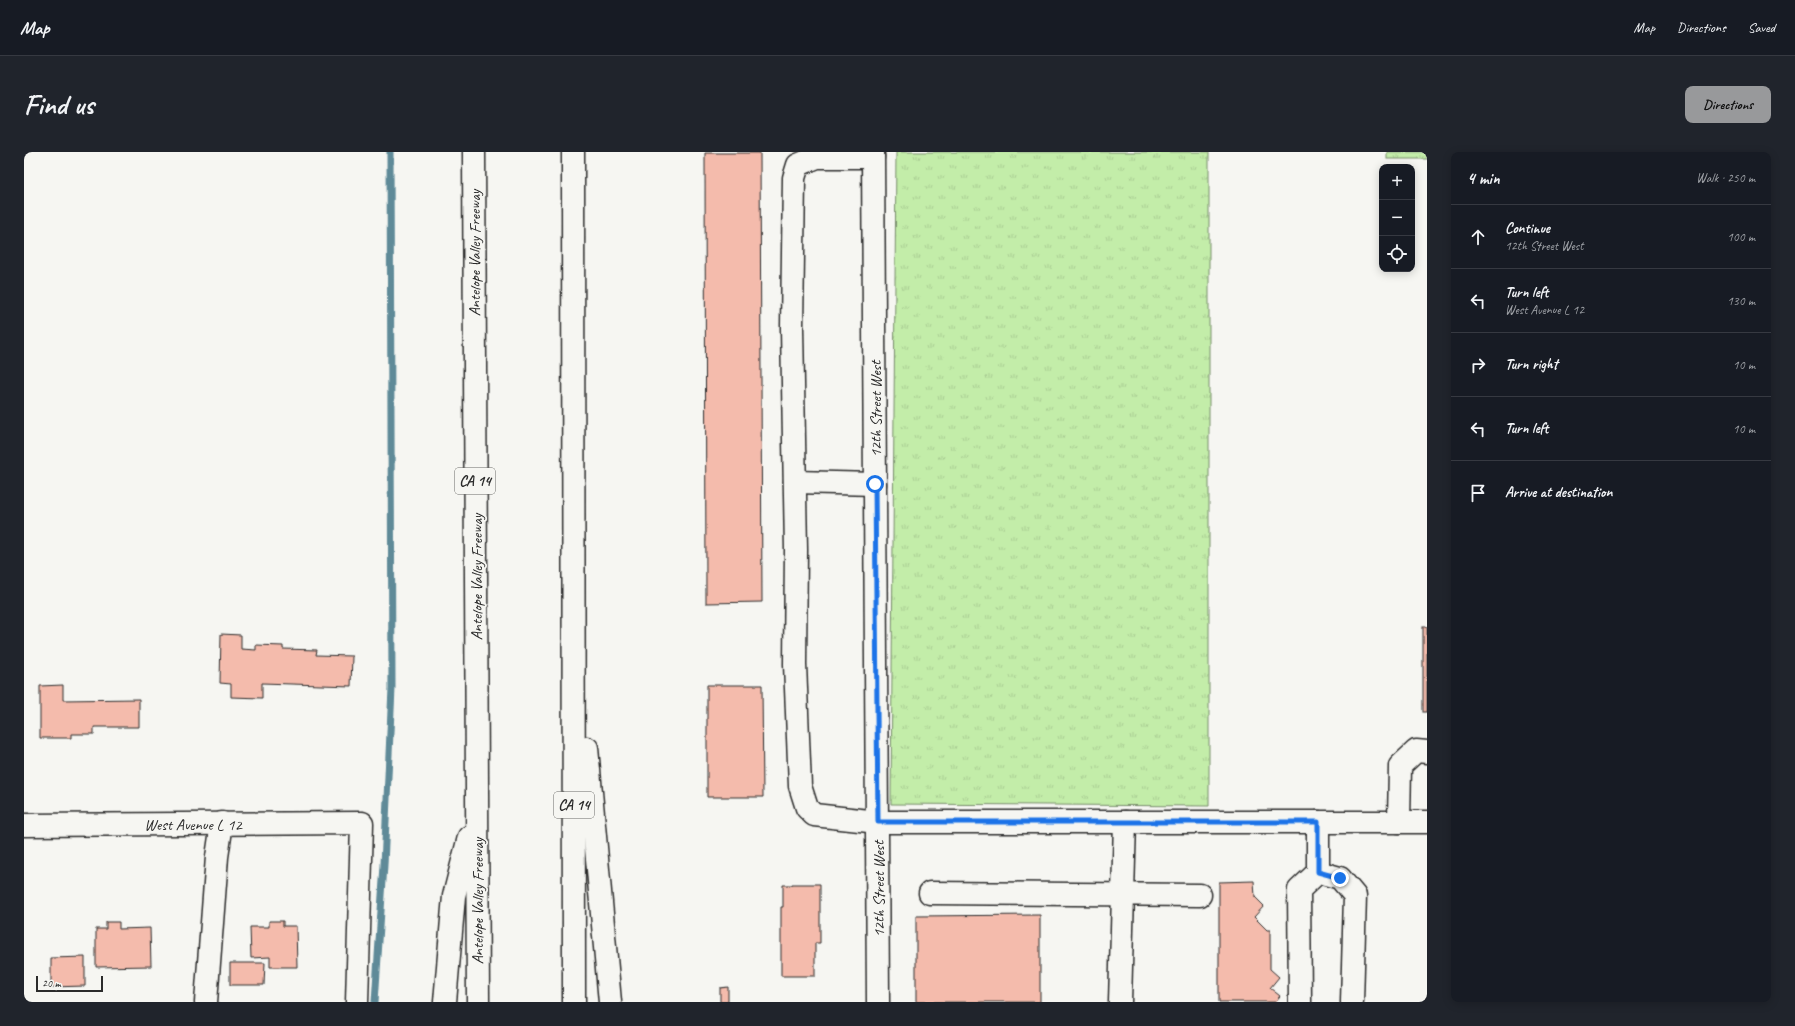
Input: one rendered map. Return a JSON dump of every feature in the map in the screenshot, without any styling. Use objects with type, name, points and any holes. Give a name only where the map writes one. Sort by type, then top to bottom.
[{"type":"main road","name":"Antelope Valley Freeway","points":[[474,152],[478,1002]]},
{"type":"main road","name":"CA 14","points":[[573,152],[574,1002]]},
{"type":"main road","points":[[873,154],[817,157],[798,165],[794,178],[792,328],[795,482],[795,664],[800,786],[807,808],[814,815],[878,822],[1427,822]]},
{"type":"main road","name":"12th Street West","points":[[873,154],[878,1002]]},
{"type":"main road","points":[[795,482],[875,484]]},
{"type":"main road","points":[[574,608],[610,1002]]},
{"type":"main road","points":[[1399,822],[1400,766],[1416,752],[1427,752]]},
{"type":"main road","points":[[445,1002],[454,896],[476,809]]},
{"type":"main road","points":[[1120,1002],[1125,822]]},
{"type":"main road","points":[[1300,1002],[1299,890],[1318,872],[1318,822]]},
{"type":"main road","points":[[206,1002],[217,857],[222,823]]},
{"type":"main road","name":"West Avenue L 12","points":[[24,825],[362,823],[357,1002]]},
{"type":"main road","points":[[1318,872],[1340,878],[1355,896],[1352,1002]]},
{"type":"main road","points":[[930,893],[1200,895]]},
{"type":"green space","points":[[896,152],[1209,152],[1209,806],[891,804]]},
{"type":"green space","points":[[1387,152],[1427,152],[1427,159],[1387,159]]},
{"type":"building","points":[[705,153],[760,153],[762,602],[706,603]]},
{"type":"building","points":[[1423,627],[1427,627],[1427,712],[1423,712]]},
{"type":"building","points":[[221,634],[241,635],[241,649],[256,650],[256,645],[283,646],[283,649],[317,650],[316,655],[352,656],[351,686],[262,683],[262,698],[231,697],[231,684],[220,683]]},
{"type":"building","points":[[63,685],[63,700],[139,699],[139,727],[94,727],[94,734],[71,734],[71,738],[40,738],[40,686]]},
{"type":"building","points":[[707,685],[762,685],[763,797],[707,797]]},
{"type":"building","points":[[1254,881],[1255,897],[1264,906],[1254,917],[1267,930],[1270,930],[1270,969],[1279,977],[1270,988],[1280,996],[1275,1002],[1219,1002],[1219,882]]},
{"type":"building","points":[[820,884],[820,943],[815,943],[815,976],[781,976],[781,907],[783,907],[783,885]]},
{"type":"building","points":[[1040,915],[1040,1002],[916,1002],[916,916]]},
{"type":"building","points":[[269,921],[283,921],[283,926],[296,926],[297,967],[270,967],[270,957],[251,958],[250,927],[269,927]]},
{"type":"building","points":[[106,922],[119,922],[119,929],[150,928],[151,966],[96,967],[96,929],[106,929]]},
{"type":"building","points":[[85,957],[85,986],[51,987],[51,958]]},
{"type":"building","points":[[230,963],[265,963],[264,985],[230,985]]},
{"type":"building","points":[[728,987],[728,1002],[720,1002],[720,988]]},
{"type":"waterway","points":[[375,1002],[384,865],[392,688],[390,152]]},
{"type":"route","points":[[875,484],[878,822],[1318,822],[1318,872],[1340,878]]}]
